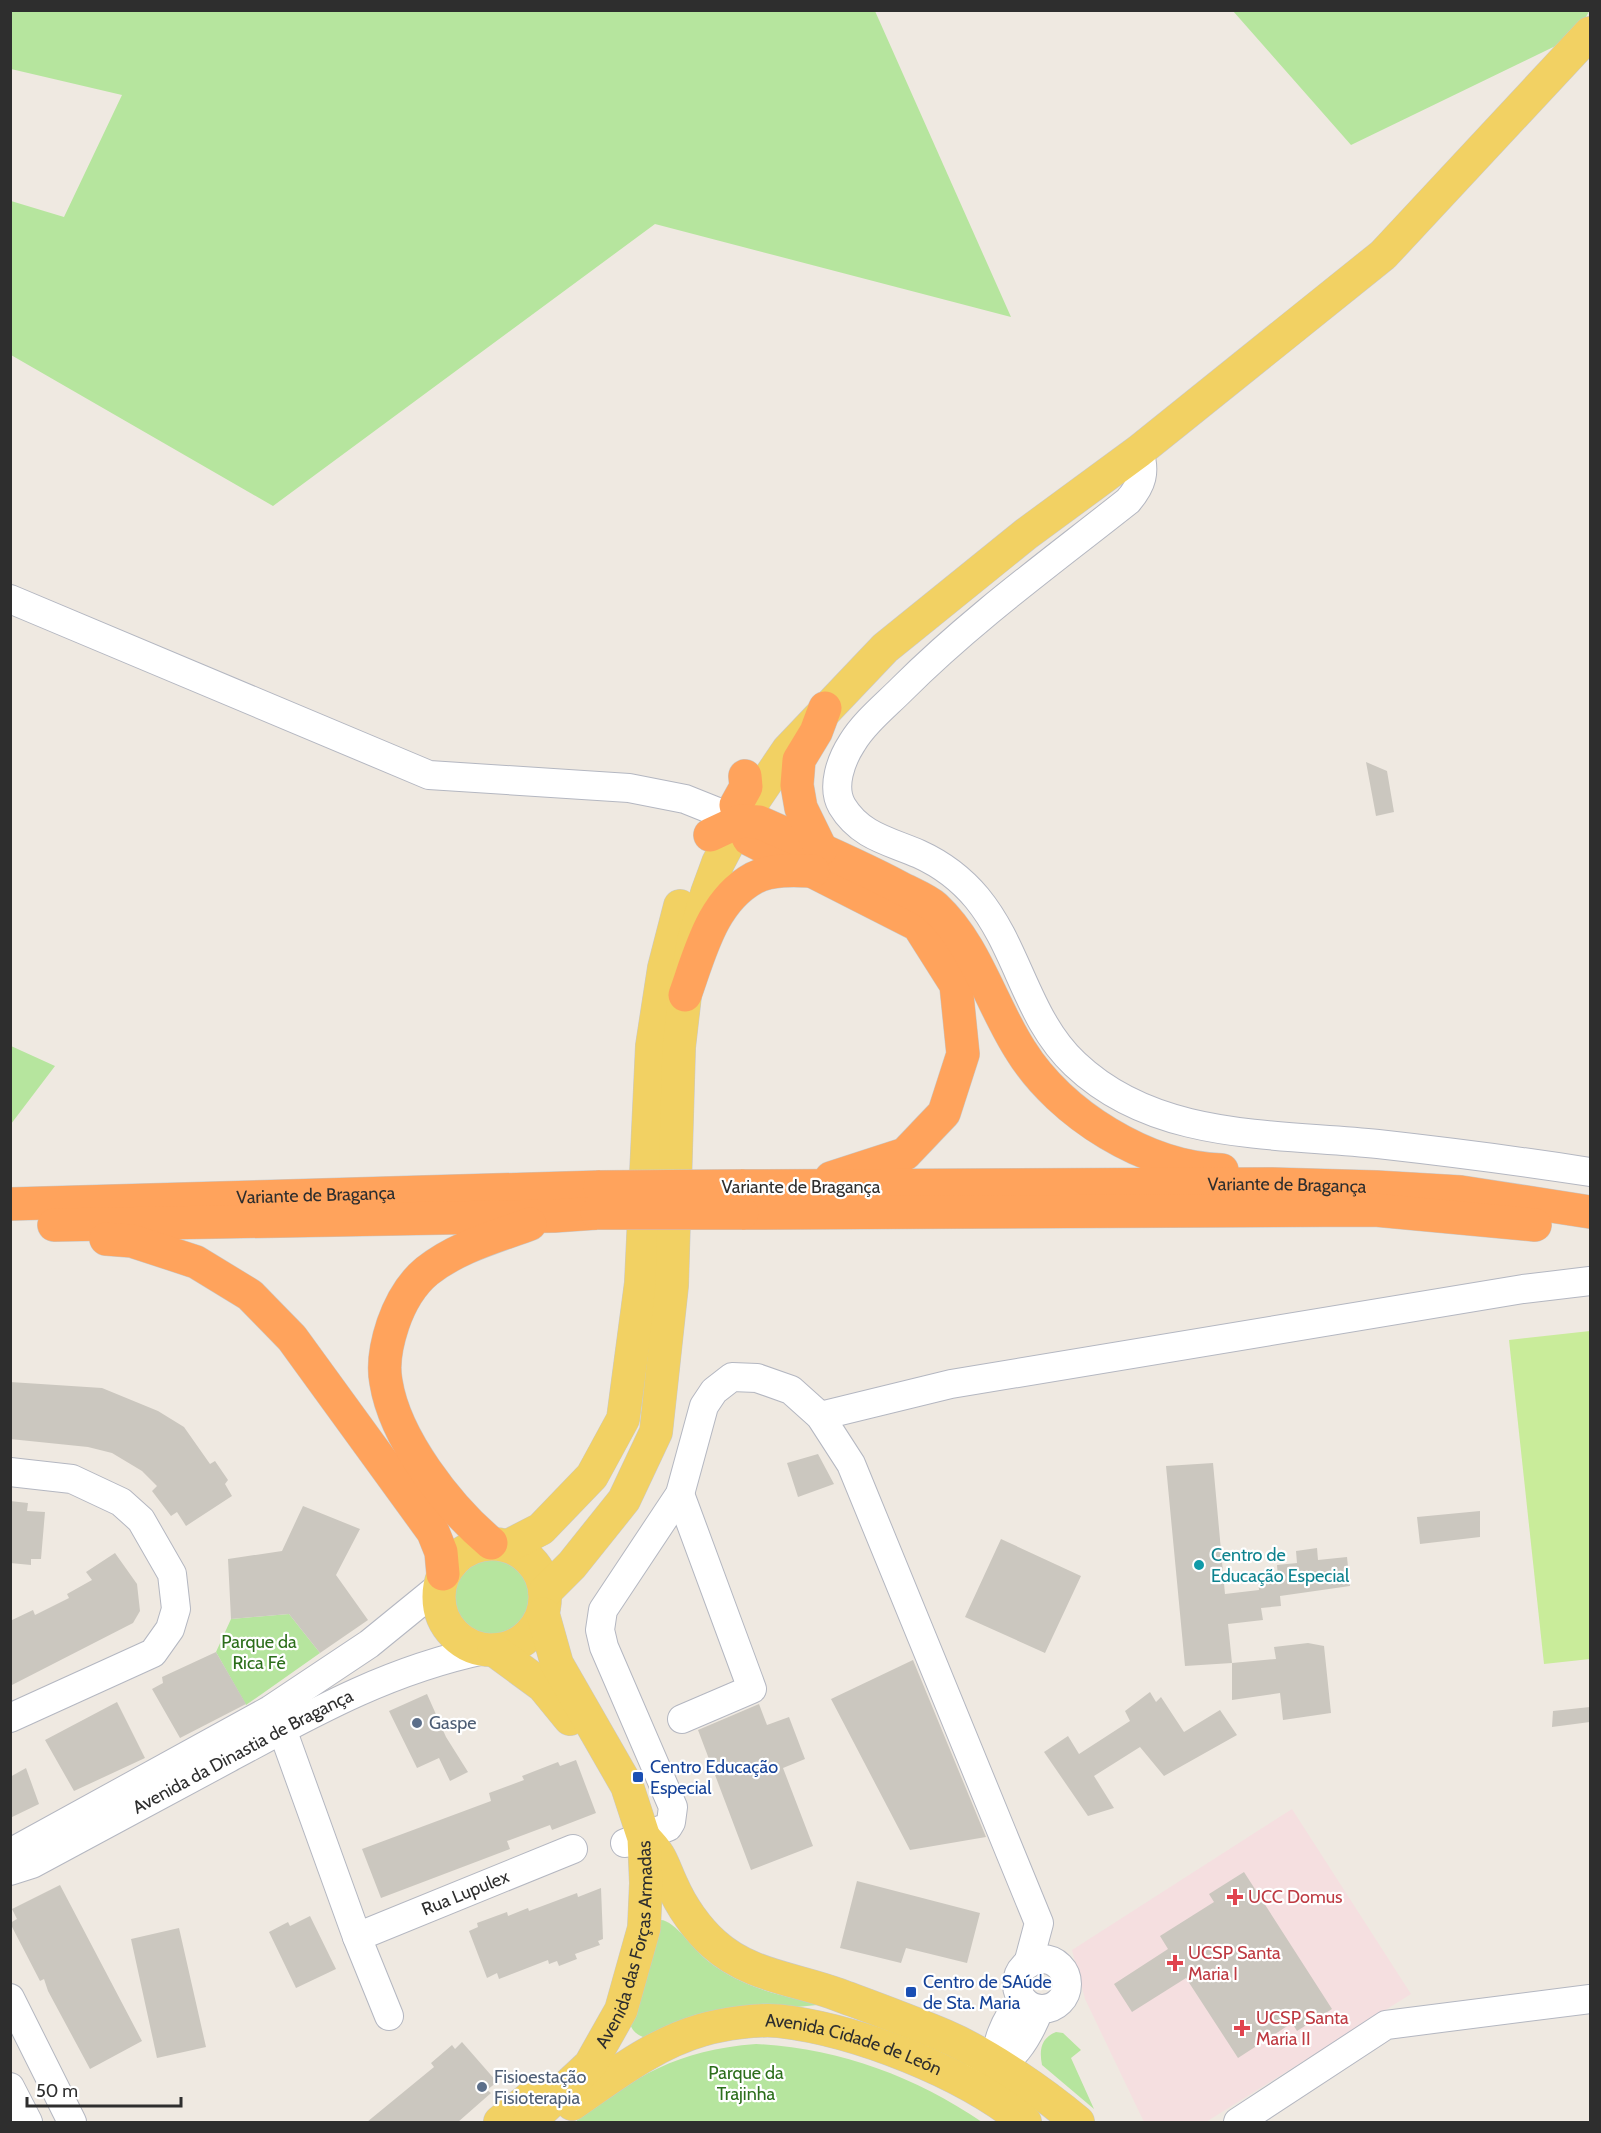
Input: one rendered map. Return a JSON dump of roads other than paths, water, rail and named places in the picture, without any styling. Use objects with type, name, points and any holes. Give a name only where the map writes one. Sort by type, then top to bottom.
[{"type":"highway","points":[[801,1188],[904,1154],[944,1113],[963,1054],[956,985],[918,925],[817,860],[801,808],[797,785],[800,760],[816,732],[825,708]]},
{"type":"highway","points":[[745,776],[746,787],[723,823],[749,839],[817,860],[934,906],[963,941],[1022,1052],[1058,1098],[1113,1137],[1169,1160],[1215,1170],[1259,1171],[1272,1184]]},
{"type":"highway","points":[[685,995],[712,924],[732,895],[755,877],[817,860]]},
{"type":"highway","name":"Variante de Bragança","points":[[742,1199],[801,1188],[1272,1184],[1461,1192],[1590,1212]]},
{"type":"highway","name":"Variante de Bragança","points":[[10,1204],[742,1199],[1375,1210],[1454,1216],[1590,1233]]},
{"type":"highway","name":"Variante de Bragança","points":[[10,1224],[554,1216],[598,1200]]},
{"type":"highway","points":[[499,1545],[465,1522],[427,1475],[392,1408],[386,1381],[388,1341],[401,1300],[426,1272],[458,1251],[554,1216]]},
{"type":"highway","points":[[51,1225],[68,1237],[132,1241],[196,1262],[250,1295],[292,1338],[433,1532],[441,1552],[441,1580]]},
{"type":"main road","points":[[723,823],[718,863],[693,943],[685,995],[680,1047],[672,1285],[656,1432],[624,1500],[544,1603],[536,1628],[524,1640],[510,1647],[489,1650],[468,1645],[454,1635],[444,1621],[439,1604],[441,1580],[463,1552],[499,1545],[541,1529],[592,1476],[623,1419],[641,1283],[652,1046],[663,968],[685,889],[723,823],[825,708],[885,648],[1026,534],[1139,451],[1383,255],[1590,33]]},
{"type":"main road","points":[[745,776],[768,740],[809,691],[875,635],[1019,525],[1139,451]]},
{"type":"main road","points":[[499,1545],[522,1553],[534,1563],[542,1577],[544,1603]]},
{"type":"main road","name":"Avenida das Forças Armadas","points":[[520,2122],[590,2065],[609,2012],[634,1970],[635,1840],[627,1786],[557,1664],[544,1603]]},
{"type":"main road","name":"Avenida das Forças Armadas","points":[[489,1650],[543,1686],[568,1715],[606,1776],[635,1840]]},
{"type":"main road","points":[[635,1840],[660,1855],[672,1887],[691,1919],[714,1945],[742,1963],[771,1976],[836,1994],[953,2040],[1035,2089],[1078,2122]]},
{"type":"main road","points":[[635,1923],[666,1913],[691,1919]]},
{"type":"main road","points":[[609,2012],[626,2035],[663,2045]]},
{"type":"main road","name":"Avenida Cidade de León","points":[[520,2122],[546,2121],[663,2045],[704,2029],[776,2021],[822,2028],[867,2041],[940,2071],[1012,2112],[1025,2122]]},
{"type":"street","points":[[1139,451],[1144,473],[1139,489],[1128,501],[969,626],[919,672],[853,740],[843,760],[837,782],[840,802],[855,824],[862,829],[876,838],[921,855],[946,870],[971,891],[991,915],[1039,1019],[1055,1043],[1076,1065],[1134,1106],[1168,1118],[1233,1131],[1380,1144],[1590,1172]]},
{"type":"street","points":[[10,599],[429,775],[629,788],[685,799],[723,823]]},
{"type":"street","points":[[820,1416],[951,1384],[1523,1289],[1590,1281]]},
{"type":"street","points":[[635,1840],[668,1827],[672,1822],[673,1807],[604,1647],[600,1630],[608,1600],[680,1494],[704,1406],[714,1391],[732,1377],[757,1378],[792,1390],[820,1416],[851,1464],[1038,1929],[1050,1942],[1040,1963],[1018,1977],[1017,1985],[1031,2005]]},
{"type":"street","points":[[10,1473],[72,1479],[121,1502],[141,1520],[172,1574],[176,1609],[170,1629],[153,1653],[10,1718]]},
{"type":"street","points":[[680,1494],[752,1689],[682,1719]]},
{"type":"street","points":[[649,1540],[699,1546]]},
{"type":"street","name":"Avenida da Dinastia de Bragança","points":[[10,1853],[270,1710],[398,1622],[441,1580]]},
{"type":"street","points":[[334,1704],[333,1690],[337,1682],[370,1661],[383,1649],[398,1622]]},
{"type":"street","name":"Avenida da Dinastia de Bragança","points":[[10,1871],[32,1864],[282,1729],[382,1679],[433,1661],[489,1650]]},
{"type":"street","points":[[282,1729],[388,2016]]},
{"type":"street","name":"Rua Lupulex","points":[[357,1937],[573,1850]]},
{"type":"street","points":[[1031,2005],[1055,2006],[1065,1995],[1065,1974],[1040,1963]]},
{"type":"street","points":[[10,1998],[72,2122]]},
{"type":"street","points":[[1239,2122],[1386,2025],[1590,1999]]},
{"type":"street","points":[[776,2021],[820,2014],[898,2037],[963,2068],[983,2070],[997,2066],[1031,2005]]},
{"type":"street","points":[[953,2040],[1016,2032]]},
{"type":"street","points":[[1016,2032],[1035,2089]]},
{"type":"street","points":[[997,2066],[1006,2090],[1036,2113],[1038,2122]]},
{"type":"street","points":[[10,2087],[28,2122]]},
{"type":"place","name":"Centro de Educação Especial","points":[[1199,1565]]},
{"type":"place","name":"Gaspe","points":[[417,1723]]},
{"type":"place","name":"Centro Educação Especial","points":[[638,1777]]},
{"type":"place","name":"UCC Domus","points":[[1235,1897]]},
{"type":"place","name":"UCSP Santa Maria I","points":[[1175,1963]]},
{"type":"place","name":"Centro de SAúde de Sta. Maria","points":[[911,1992]]},
{"type":"place","name":"UCSP Santa Maria II","points":[[1242,2028]]},
{"type":"place","name":"Fisioestação Fisioterapia","points":[[482,2087]]},
{"type":"park label","name":"Parque da Rica Fé","points":[[259,1652]]},
{"type":"park label","name":"Parque da Trajinha","points":[[746,2083]]}]
